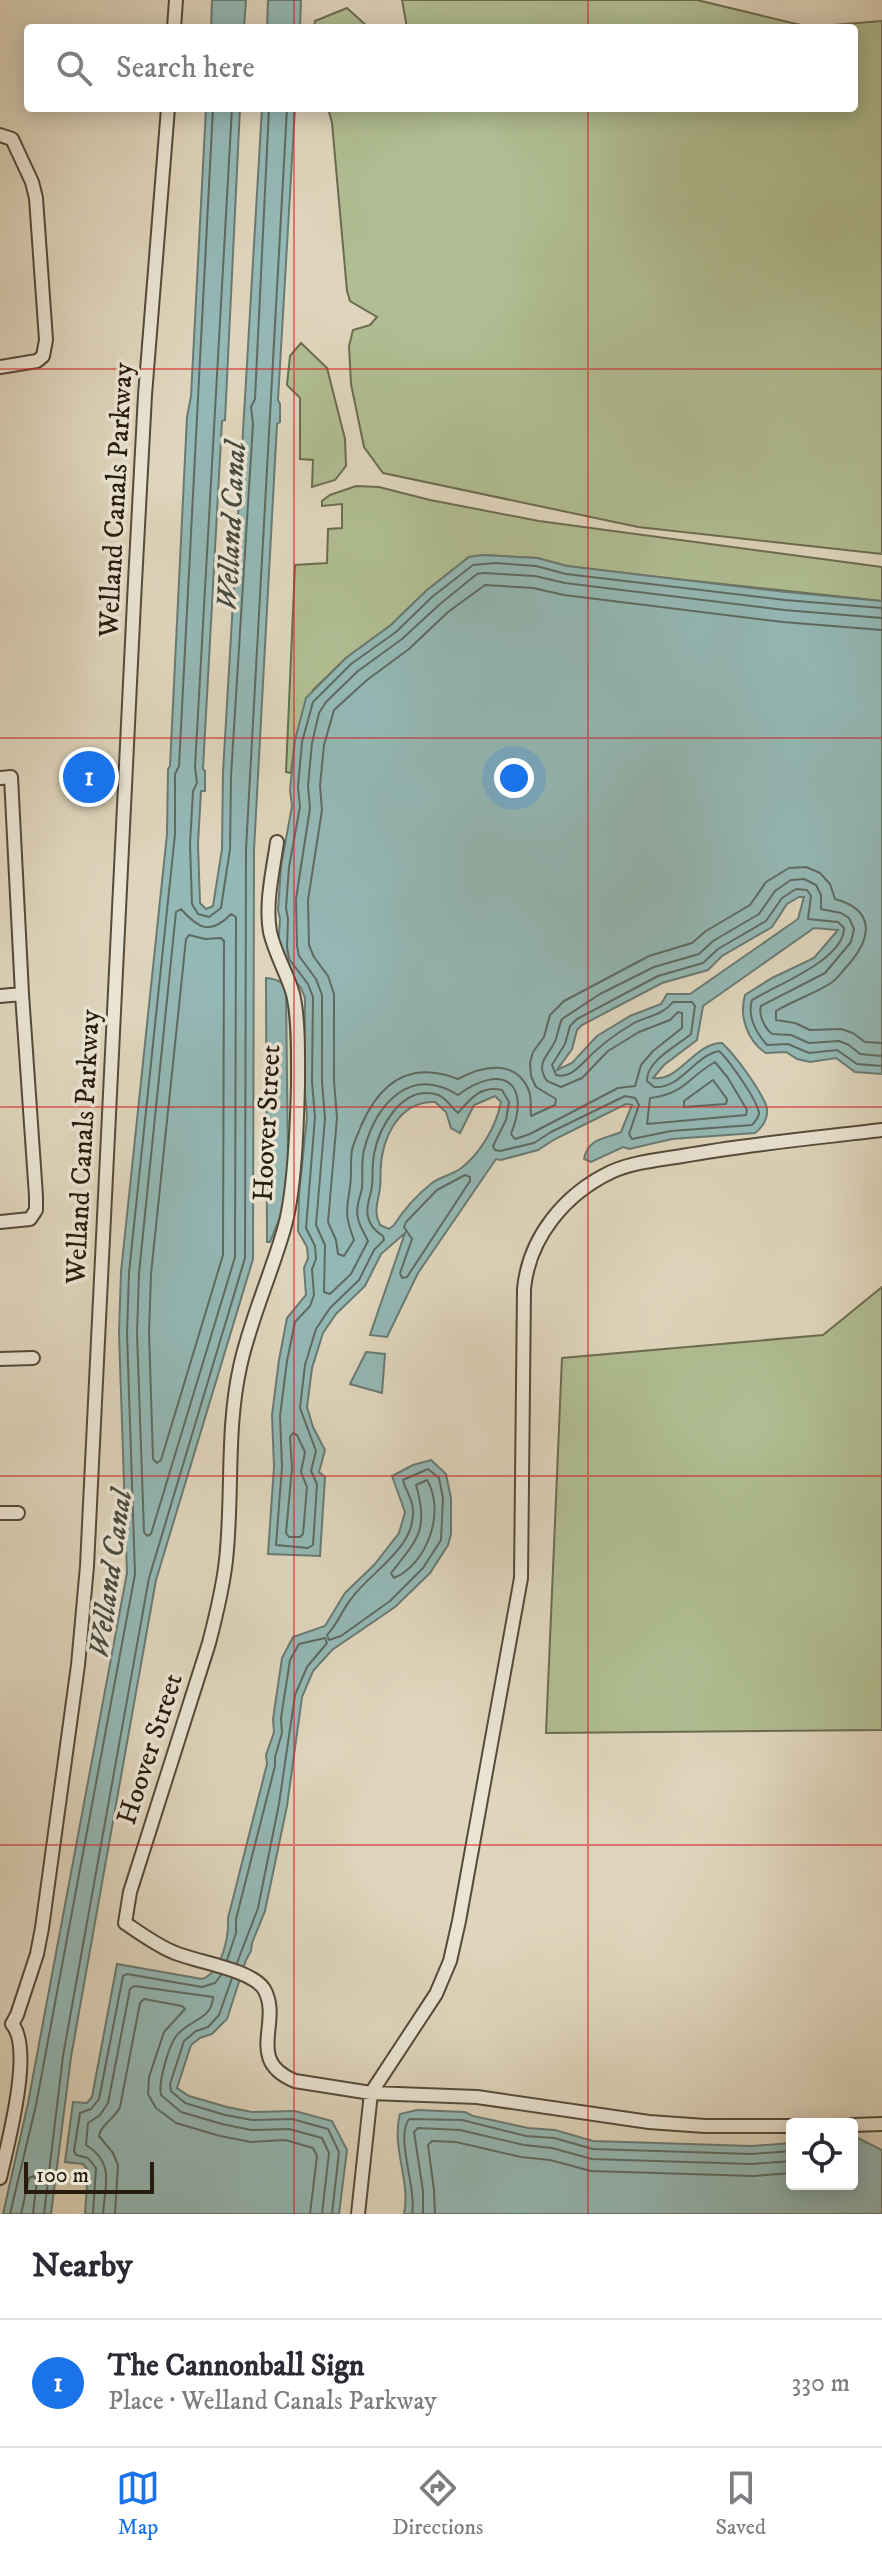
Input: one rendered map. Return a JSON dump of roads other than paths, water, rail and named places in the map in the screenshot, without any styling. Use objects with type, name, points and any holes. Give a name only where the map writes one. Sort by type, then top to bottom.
[{"type":"street","points":[[174,24],[176,0]]},
{"type":"street","name":"Welland Canals Parkway","points":[[0,2178],[20,2061],[19,2034],[5,2026],[17,2015],[42,1928],[78,1665],[87,1566],[145,395],[168,112]]},
{"type":"street","points":[[0,367],[37,361],[43,356],[46,340],[36,198],[12,139],[2,135]]},
{"type":"street","points":[[0,1222],[30,1219],[36,1210],[6,777]]},
{"type":"street","name":"Hoover Street","points":[[277,842],[269,895],[270,930],[278,960],[293,995],[298,1086],[290,1203],[240,1368],[232,1433],[226,1560],[219,1603],[130,1892],[125,1923],[169,1951],[258,1982],[267,1997],[267,2051],[277,2071],[295,2081],[371,2093],[477,2097],[677,2124],[786,2126]]},
{"type":"street","points":[[0,996],[22,994]]},
{"type":"street","points":[[358,2214],[371,2093],[436,1994],[450,1961],[459,1921],[521,1578],[524,1289],[526,1270],[544,1228],[581,1189],[613,1171],[635,1164],[714,1150],[882,1130]]},
{"type":"street","points":[[0,1359],[33,1358]]},
{"type":"street","points":[[0,1513],[18,1513]]},
{"type":"street","points":[[858,2125],[882,2124]]},
{"type":"water","points":[[212,0],[246,0],[244,24],[211,24]]},
{"type":"water","points":[[268,0],[301,0],[300,24],[267,24]]},
{"type":"water","points":[[206,112],[240,112],[225,420],[222,421],[203,769],[205,791],[201,791],[198,844],[200,903],[206,909],[213,906],[222,849],[223,772],[262,112],[295,112],[254,850],[253,1259],[156,1580],[71,2057],[51,2214],[3,2214],[28,2103],[127,1573],[119,1333],[121,1272],[167,834],[187,417],[191,396]]},
{"type":"water","points":[[469,557],[537,558],[567,566],[882,601],[882,1074],[855,1072],[836,1058],[810,1062],[786,1052],[766,1053],[749,1035],[743,1011],[745,995],[814,958],[838,930],[814,928],[703,1006],[697,1040],[664,1065],[653,1078],[671,1074],[703,1049],[722,1043],[747,1072],[766,1105],[765,1121],[755,1133],[672,1139],[629,1149],[623,1147],[591,1162],[584,1159],[593,1143],[621,1132],[632,1105],[626,1104],[538,1150],[496,1159],[418,1273],[387,1337],[370,1335],[405,1233],[381,1254],[365,1286],[336,1314],[323,1333],[312,1368],[307,1407],[325,1450],[319,1472],[325,1477],[320,1556],[268,1554],[274,1467],[272,1415],[279,1360],[287,1318],[306,1295],[304,1268],[308,1258],[307,1247],[298,1231],[307,1117],[304,1082],[305,998],[278,948],[281,866],[292,806],[290,790],[295,740],[306,698],[346,658],[391,625],[426,591]],"holes":[[[804,897],[798,919],[690,994],[667,994],[661,1004],[630,1016],[597,1036],[572,1063],[557,1070],[572,1049],[577,1030],[582,1025],[662,983],[708,970],[722,956],[772,927],[787,904]],[[495,1096],[501,1102],[499,1111],[474,1156],[460,1169],[427,1187],[389,1229],[380,1225],[376,1211],[382,1156],[388,1136],[399,1118],[414,1106],[435,1102],[446,1112],[451,1128],[460,1133],[474,1105]]]},
{"type":"water","points":[[266,978],[280,982],[286,993],[288,1160],[284,1208],[270,1242],[267,1242]]},
{"type":"water","points":[[366,1352],[385,1354],[382,1393],[350,1384]]},
{"type":"water","points":[[431,1460],[446,1474],[451,1498],[448,1545],[430,1573],[395,1607],[332,1650],[313,1671],[302,1697],[287,1806],[265,1911],[227,2019],[212,2034],[191,2045],[177,2088],[189,2096],[227,2107],[252,2112],[295,2111],[332,2121],[347,2150],[339,2214],[85,2214],[88,2170],[83,2164],[65,2162],[73,2102],[87,2103],[92,2097],[117,1964],[202,1979],[215,1969],[225,1944],[228,1918],[274,1732],[282,1658],[293,1637],[325,1626],[345,1593],[374,1565],[399,1533],[405,1512],[392,1476]]},
{"type":"water","points":[[417,2110],[465,2112],[593,2141],[752,2146],[786,2143],[786,2190],[858,2190],[858,2138],[882,2150],[882,2214],[404,2214],[405,2189],[398,2139],[400,2114]]},
{"type":"place","name":"The Cannonball Sign","points":[[89,777]]},
{"type":"water label","name":"Welland Canal","points":[[232,526]]},
{"type":"water label","name":"Welland Canal","points":[[111,1574]]}]
